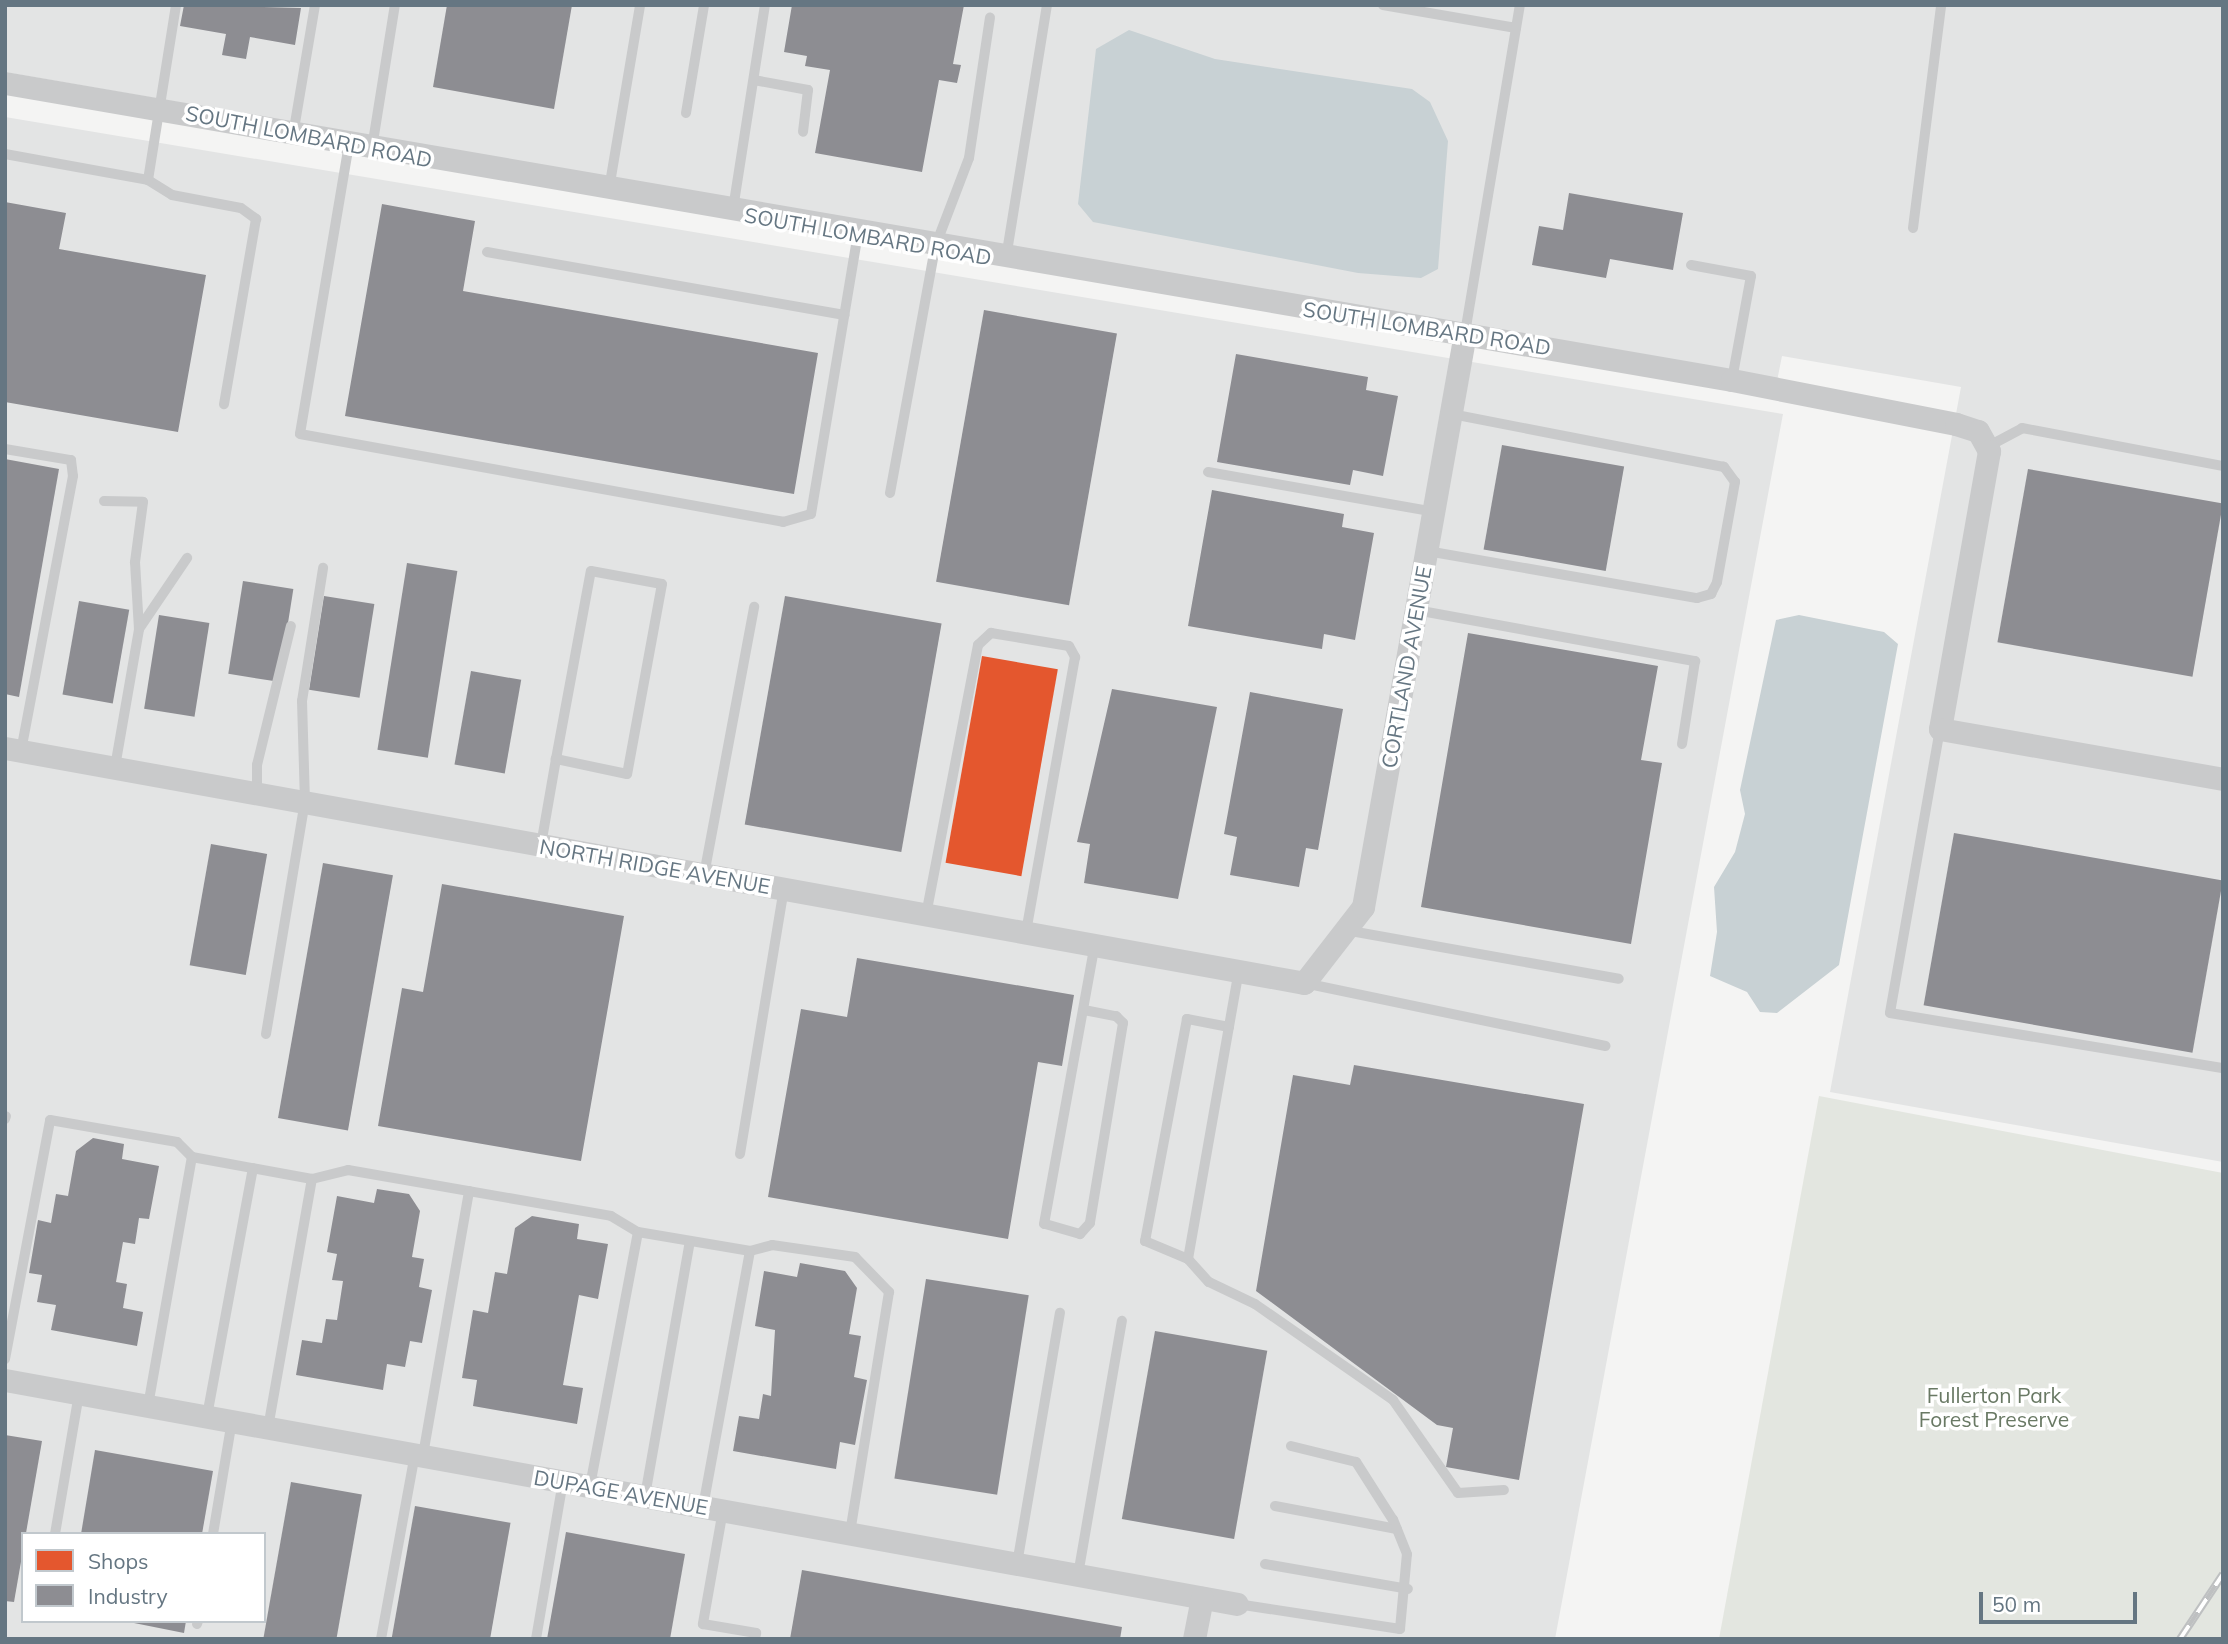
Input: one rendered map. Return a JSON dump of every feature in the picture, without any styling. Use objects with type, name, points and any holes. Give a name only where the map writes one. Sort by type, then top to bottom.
[{"type":"street","name":"SOUTH LOMBARD ROAD","points":[[5,83],[159,108],[293,135],[1006,260],[1465,333],[1731,380],[1956,424],[1978,432],[1987,447]]},
{"type":"street","name":"CORTLAND AVENUE","points":[[1304,983],[1363,907],[1465,333]]},
{"type":"street","points":[[1987,447],[1940,729],[2223,779]]},
{"type":"street","name":"NORTH RIDGE AVENUE","points":[[13,750],[1304,983]]},
{"type":"street","name":"DUPAGE AVENUE","points":[[5,1380],[1237,1604]]},
{"type":"street","points":[[1194,1639],[1202,1598]]},
{"type":"lane","points":[[148,180],[176,5]]},
{"type":"lane","points":[[293,135],[315,5]]},
{"type":"lane","points":[[372,148],[395,5]]},
{"type":"lane","points":[[608,190],[640,5]]},
{"type":"lane","points":[[686,113],[704,5]]},
{"type":"lane","points":[[732,212],[765,5]]},
{"type":"lane","points":[[1006,260],[1047,5]]},
{"type":"lane","points":[[1383,5],[1516,28]]},
{"type":"lane","points":[[1465,333],[1520,5]]},
{"type":"lane","points":[[1913,229],[1941,5]]},
{"type":"lane","points":[[890,493],[935,247],[969,158],[990,18]]},
{"type":"lane","points":[[754,80],[808,90],[803,132]]},
{"type":"lane","points":[[349,144],[300,434],[783,522],[811,514],[858,234]]},
{"type":"lane","points":[[5,154],[148,180],[172,195],[241,208],[256,219],[224,404]]},
{"type":"lane","points":[[486,253],[844,315]]},
{"type":"lane","points":[[1691,265],[1751,276],[1731,380]]},
{"type":"lane","points":[[1427,551],[1697,598],[1715,590],[1720,569],[1735,482],[1724,467],[1451,414]]},
{"type":"lane","points":[[1987,447],[2022,428],[2223,466]]},
{"type":"lane","points":[[5,449],[71,460],[73,476],[13,750]]},
{"type":"lane","points":[[1208,472],[1434,512]]},
{"type":"lane","points":[[104,501],[143,502],[135,562],[139,629],[116,767]]},
{"type":"lane","points":[[139,629],[187,558]]},
{"type":"lane","points":[[266,1034],[305,802],[302,701],[323,568]]},
{"type":"lane","points":[[541,845],[556,759],[591,571],[662,584],[627,774],[556,759]]},
{"type":"lane","points":[[704,875],[754,607]]},
{"type":"lane","points":[[1416,610],[1695,661],[1682,744]]},
{"type":"lane","points":[[257,794],[257,765],[291,626]]},
{"type":"lane","points":[[926,915],[978,645],[991,633],[1069,646],[1075,657],[1026,933]]},
{"type":"lane","points":[[1940,729],[1890,1013],[2223,1068]]},
{"type":"lane","points":[[740,1154],[784,889]]},
{"type":"lane","points":[[1345,930],[1619,979]]},
{"type":"lane","points":[[1084,1010],[1116,1016],[1123,1023],[1090,1223],[1080,1234],[1044,1224],[1095,944]]},
{"type":"lane","points":[[1188,1259],[1239,971]]},
{"type":"lane","points":[[1304,983],[1605,1046]]},
{"type":"lane","points":[[1229,1027],[1187,1019],[1145,1241],[1188,1259],[1209,1282],[1255,1304],[1393,1400],[1458,1493],[1504,1490]]},
{"type":"lane","points":[[5,1359],[50,1120],[177,1142],[192,1157],[312,1179],[348,1170],[611,1216],[639,1231],[690,1241],[750,1251],[772,1245],[855,1257],[890,1292],[850,1534]]},
{"type":"lane","points":[[148,1406],[192,1157]]},
{"type":"lane","points":[[207,1416],[253,1168]]},
{"type":"lane","points":[[268,1428],[312,1179]]},
{"type":"lane","points":[[381,1639],[469,1191]]},
{"type":"lane","points":[[590,1486],[639,1231]]},
{"type":"lane","points":[[645,1496],[690,1241]]},
{"type":"lane","points":[[750,1251],[713,1509],[703,1624],[755,1636]]},
{"type":"lane","points":[[1017,1564],[1060,1312]]},
{"type":"lane","points":[[1078,1575],[1122,1321]]},
{"type":"lane","points":[[55,1532],[79,1393]]},
{"type":"lane","points":[[213,1532],[232,1421]]},
{"type":"lane","points":[[1237,1604],[1400,1629],[1408,1589],[1407,1554],[1397,1529],[1356,1462],[1291,1446]]},
{"type":"lane","points":[[536,1639],[563,1481]]},
{"type":"lane","points":[[1275,1506],[1397,1529]]},
{"type":"lane","points":[[1265,1563],[1408,1589]]},
{"type":"lane","points":[[711,1639],[713,1625]]},
{"type":"shaded area","points":[[5,5],[2223,5],[2223,1162],[1830,1092],[1961,387],[1782,356],[1777,381],[5,72]]},
{"type":"shaded area","points":[[1129,30],[1215,59],[1412,89],[1430,102],[1448,141],[1438,269],[1421,278],[1358,273],[1093,222],[1078,204],[1096,49]]},
{"type":"shaded area","points":[[5,117],[1783,414],[1555,1639],[5,1639]]},
{"type":"shaded area","points":[[1799,615],[1884,632],[1898,644],[1839,965],[1777,1013],[1760,1012],[1747,992],[1710,976],[1717,932],[1714,887],[1735,852],[1745,814],[1740,790],[1776,620]]},
{"type":"green space","name":"Fullerton Park Forest Preserve","points":[[1819,1096],[2223,1173],[2223,1639],[1719,1639]]},
{"type":"building: Shops","points":[[982,656],[1058,669],[1021,876],[946,863]]},
{"type":"building: Industry","points":[[184,5],[301,8],[295,45],[250,37],[246,59],[222,55],[226,34],[180,26]]},
{"type":"building: Industry","points":[[447,5],[572,5],[554,109],[433,87]]},
{"type":"building: Industry","points":[[792,5],[964,5],[953,64],[961,65],[957,83],[939,80],[922,172],[815,153],[830,70],[805,66],[807,56],[784,52]]},
{"type":"building: Industry","points":[[1569,193],[1683,213],[1673,270],[1610,259],[1606,278],[1532,265],[1539,226],[1563,230]]},
{"type":"building: Industry","points":[[5,202],[66,213],[59,249],[206,275],[178,432],[5,402]]},
{"type":"building: Industry","points":[[382,204],[475,221],[463,291],[818,353],[794,494],[345,416]]},
{"type":"building: Industry","points":[[984,310],[1117,333],[1069,605],[936,582]]},
{"type":"building: Industry","points":[[1236,354],[1368,377],[1366,390],[1398,396],[1383,476],[1353,470],[1350,485],[1217,462]]},
{"type":"building: Industry","points":[[1502,445],[1624,467],[1606,571],[1484,549]]},
{"type":"building: Industry","points":[[5,459],[59,469],[19,697],[5,694]]},
{"type":"building: Industry","points":[[2028,469],[2223,503],[2192,677],[1997,642]]},
{"type":"building: Industry","points":[[1212,490],[1344,514],[1342,527],[1374,533],[1355,640],[1324,634],[1322,649],[1188,626]]},
{"type":"building: Industry","points":[[407,563],[457,571],[428,758],[377,750]]},
{"type":"building: Industry","points":[[243,581],[293,589],[279,682],[228,674]]},
{"type":"building: Industry","points":[[324,596],[374,604],[360,698],[309,690]]},
{"type":"building: Industry","points":[[785,596],[942,624],[901,852],[745,824]]},
{"type":"building: Industry","points":[[79,601],[129,610],[113,703],[63,695]]},
{"type":"building: Industry","points":[[159,615],[209,623],[195,717],[144,709]]},
{"type":"building: Industry","points":[[1468,633],[1658,666],[1641,760],[1662,763],[1631,944],[1421,907]]},
{"type":"building: Industry","points":[[471,671],[521,680],[505,773],[455,765]]},
{"type":"building: Industry","points":[[1112,689],[1217,707],[1178,899],[1084,883],[1090,844],[1077,842]]},
{"type":"building: Industry","points":[[1250,692],[1343,709],[1318,850],[1306,848],[1299,887],[1230,875],[1237,837],[1224,834]]},
{"type":"building: Industry","points":[[1954,833],[2223,880],[2192,1053],[1924,1005]]},
{"type":"building: Industry","points":[[211,844],[267,854],[246,975],[190,965]]},
{"type":"building: Industry","points":[[323,863],[393,875],[348,1130],[278,1118]]},
{"type":"building: Industry","points":[[442,884],[624,916],[581,1161],[378,1126],[402,988],[423,992]]},
{"type":"building: Industry","points":[[857,958],[1074,995],[1062,1066],[1038,1062],[1008,1239],[768,1197],[801,1009],[847,1017]]},
{"type":"building: Industry","points":[[1354,1065],[1584,1104],[1519,1480],[1446,1467],[1453,1428],[1437,1425],[1256,1291],[1293,1075],[1350,1085]]},
{"type":"building: Industry","points":[[93,1138],[124,1144],[122,1159],[159,1166],[149,1219],[139,1218],[135,1244],[123,1242],[116,1282],[127,1284],[123,1308],[143,1312],[137,1346],[51,1330],[56,1305],[37,1302],[42,1275],[29,1273],[38,1220],[51,1223],[56,1194],[68,1196],[76,1151]]},
{"type":"building: Industry","points":[[377,1189],[409,1194],[420,1211],[412,1257],[424,1259],[419,1287],[432,1290],[422,1343],[410,1341],[405,1367],[387,1364],[383,1390],[296,1375],[302,1340],[322,1343],[326,1319],[337,1320],[343,1281],[332,1280],[337,1254],[327,1252],[337,1196],[374,1203]]},
{"type":"building: Industry","points":[[532,1216],[579,1224],[577,1239],[608,1244],[598,1299],[579,1295],[563,1385],[583,1388],[577,1424],[473,1406],[477,1380],[462,1378],[473,1310],[488,1313],[495,1272],[507,1274],[515,1228]]},
{"type":"building: Industry","points":[[800,1263],[845,1271],[857,1288],[849,1334],[861,1336],[854,1377],[867,1380],[855,1445],[840,1442],[836,1469],[733,1451],[739,1416],[759,1419],[763,1394],[771,1396],[775,1330],[755,1326],[764,1271],[797,1277]]},
{"type":"building: Industry","points":[[926,1279],[1029,1295],[997,1495],[894,1479]]},
{"type":"building: Industry","points":[[1155,1331],[1267,1351],[1234,1539],[1122,1519]]},
{"type":"building: Industry","points":[[5,1435],[42,1441],[26,1532],[21,1532],[21,1562],[14,1602],[5,1601]]},
{"type":"building: Industry","points":[[95,1450],[213,1471],[202,1532],[81,1532]]},
{"type":"building: Industry","points":[[291,1482],[362,1495],[336,1639],[263,1639]]},
{"type":"building: Industry","points":[[415,1506],[511,1523],[490,1639],[392,1639]]},
{"type":"building: Industry","points":[[566,1532],[685,1554],[670,1639],[547,1639]]},
{"type":"building: Industry","points":[[802,1570],[1122,1627],[1120,1639],[790,1639]]},
{"type":"building: Industry","points":[[134,1623],[186,1623],[184,1633]]},
{"type":"railway","points":[[2180,1639],[2223,1574]]}]
